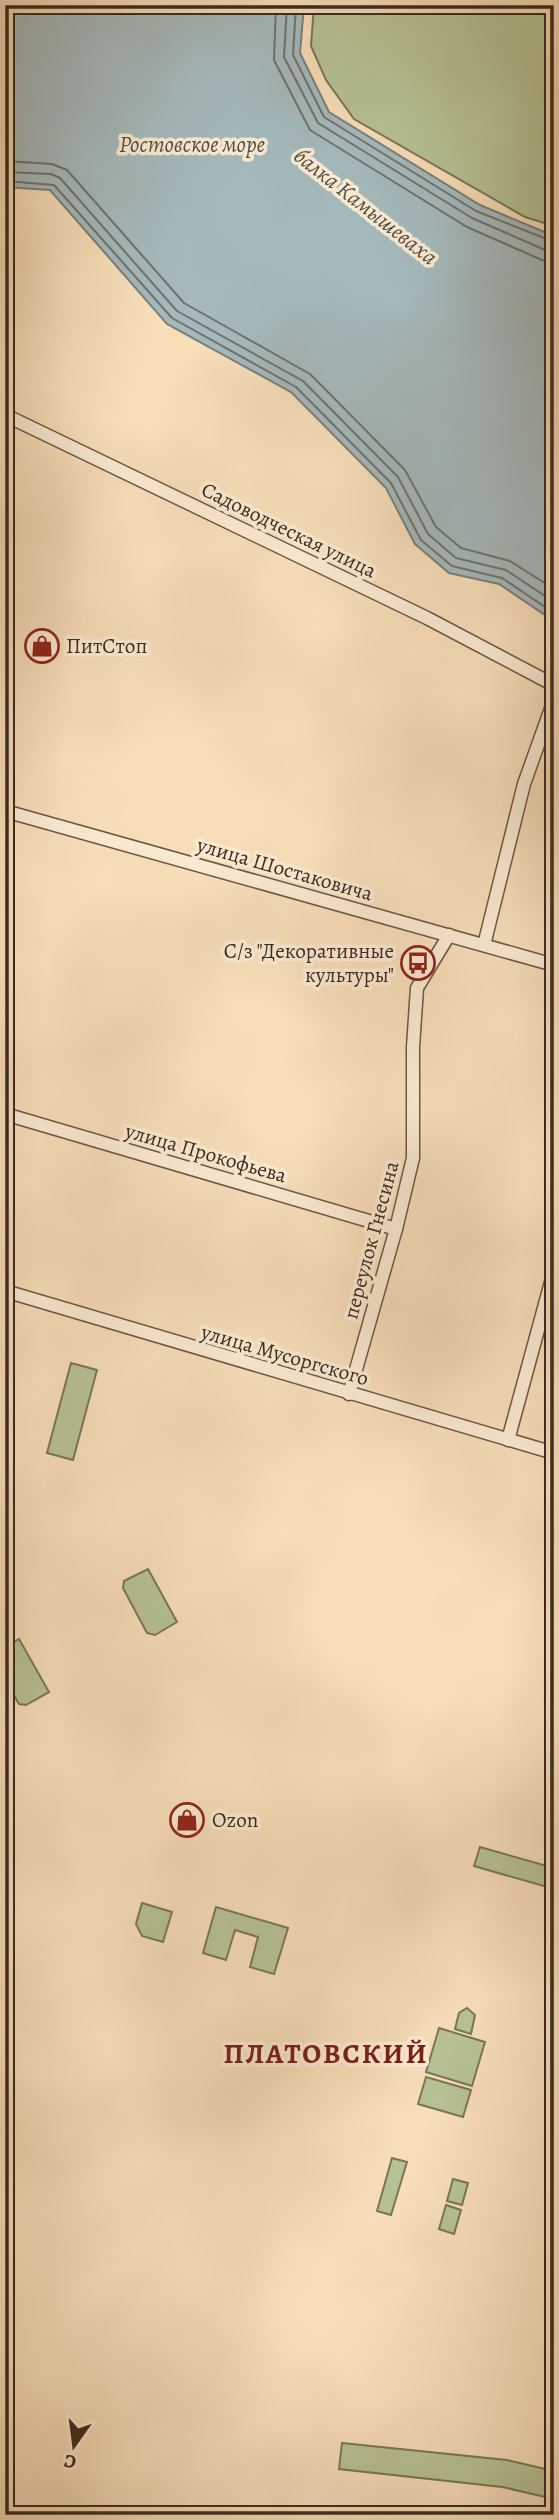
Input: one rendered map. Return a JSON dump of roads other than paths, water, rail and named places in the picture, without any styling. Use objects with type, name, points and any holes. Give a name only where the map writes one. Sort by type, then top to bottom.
[{"type":"street","name":"Садоводческая улица","points":[[5,415],[427,618],[554,685]]},
{"type":"street","points":[[484,945],[524,784],[554,700]]},
{"type":"street","name":"улица Шостаковича","points":[[5,811],[554,965]]},
{"type":"street","name":"переулок Гнесина","points":[[349,1394],[396,1229],[413,1158],[413,1047],[417,988],[449,935]]},
{"type":"street","name":"улица Прокофьева","points":[[5,1114],[396,1229]]},
{"type":"street","points":[[508,1440],[554,1271]]},
{"type":"street","name":"улица Мусоргского","points":[[5,1291],[554,1453]]},
{"type":"water","name":"Ростовское море","points":[[5,5],[304,5],[300,53],[329,112],[480,205],[554,236],[554,621],[499,584],[449,573],[415,544],[386,488],[291,392],[167,324],[50,190],[5,187]]},
{"type":"place","name":"ПитСтоп","points":[[42,646]]},
{"type":"place","name":"С/з \"Декоративные культуры\"","points":[[418,963]]},
{"type":"place","name":"Ozon","points":[[187,1820]]},
{"type":"district","name":"ПЛАТОВСКИЙ","points":[[326,2053]]},
{"type":"water label","name":"балка Камышеваха","points":[[366,206]]}]
